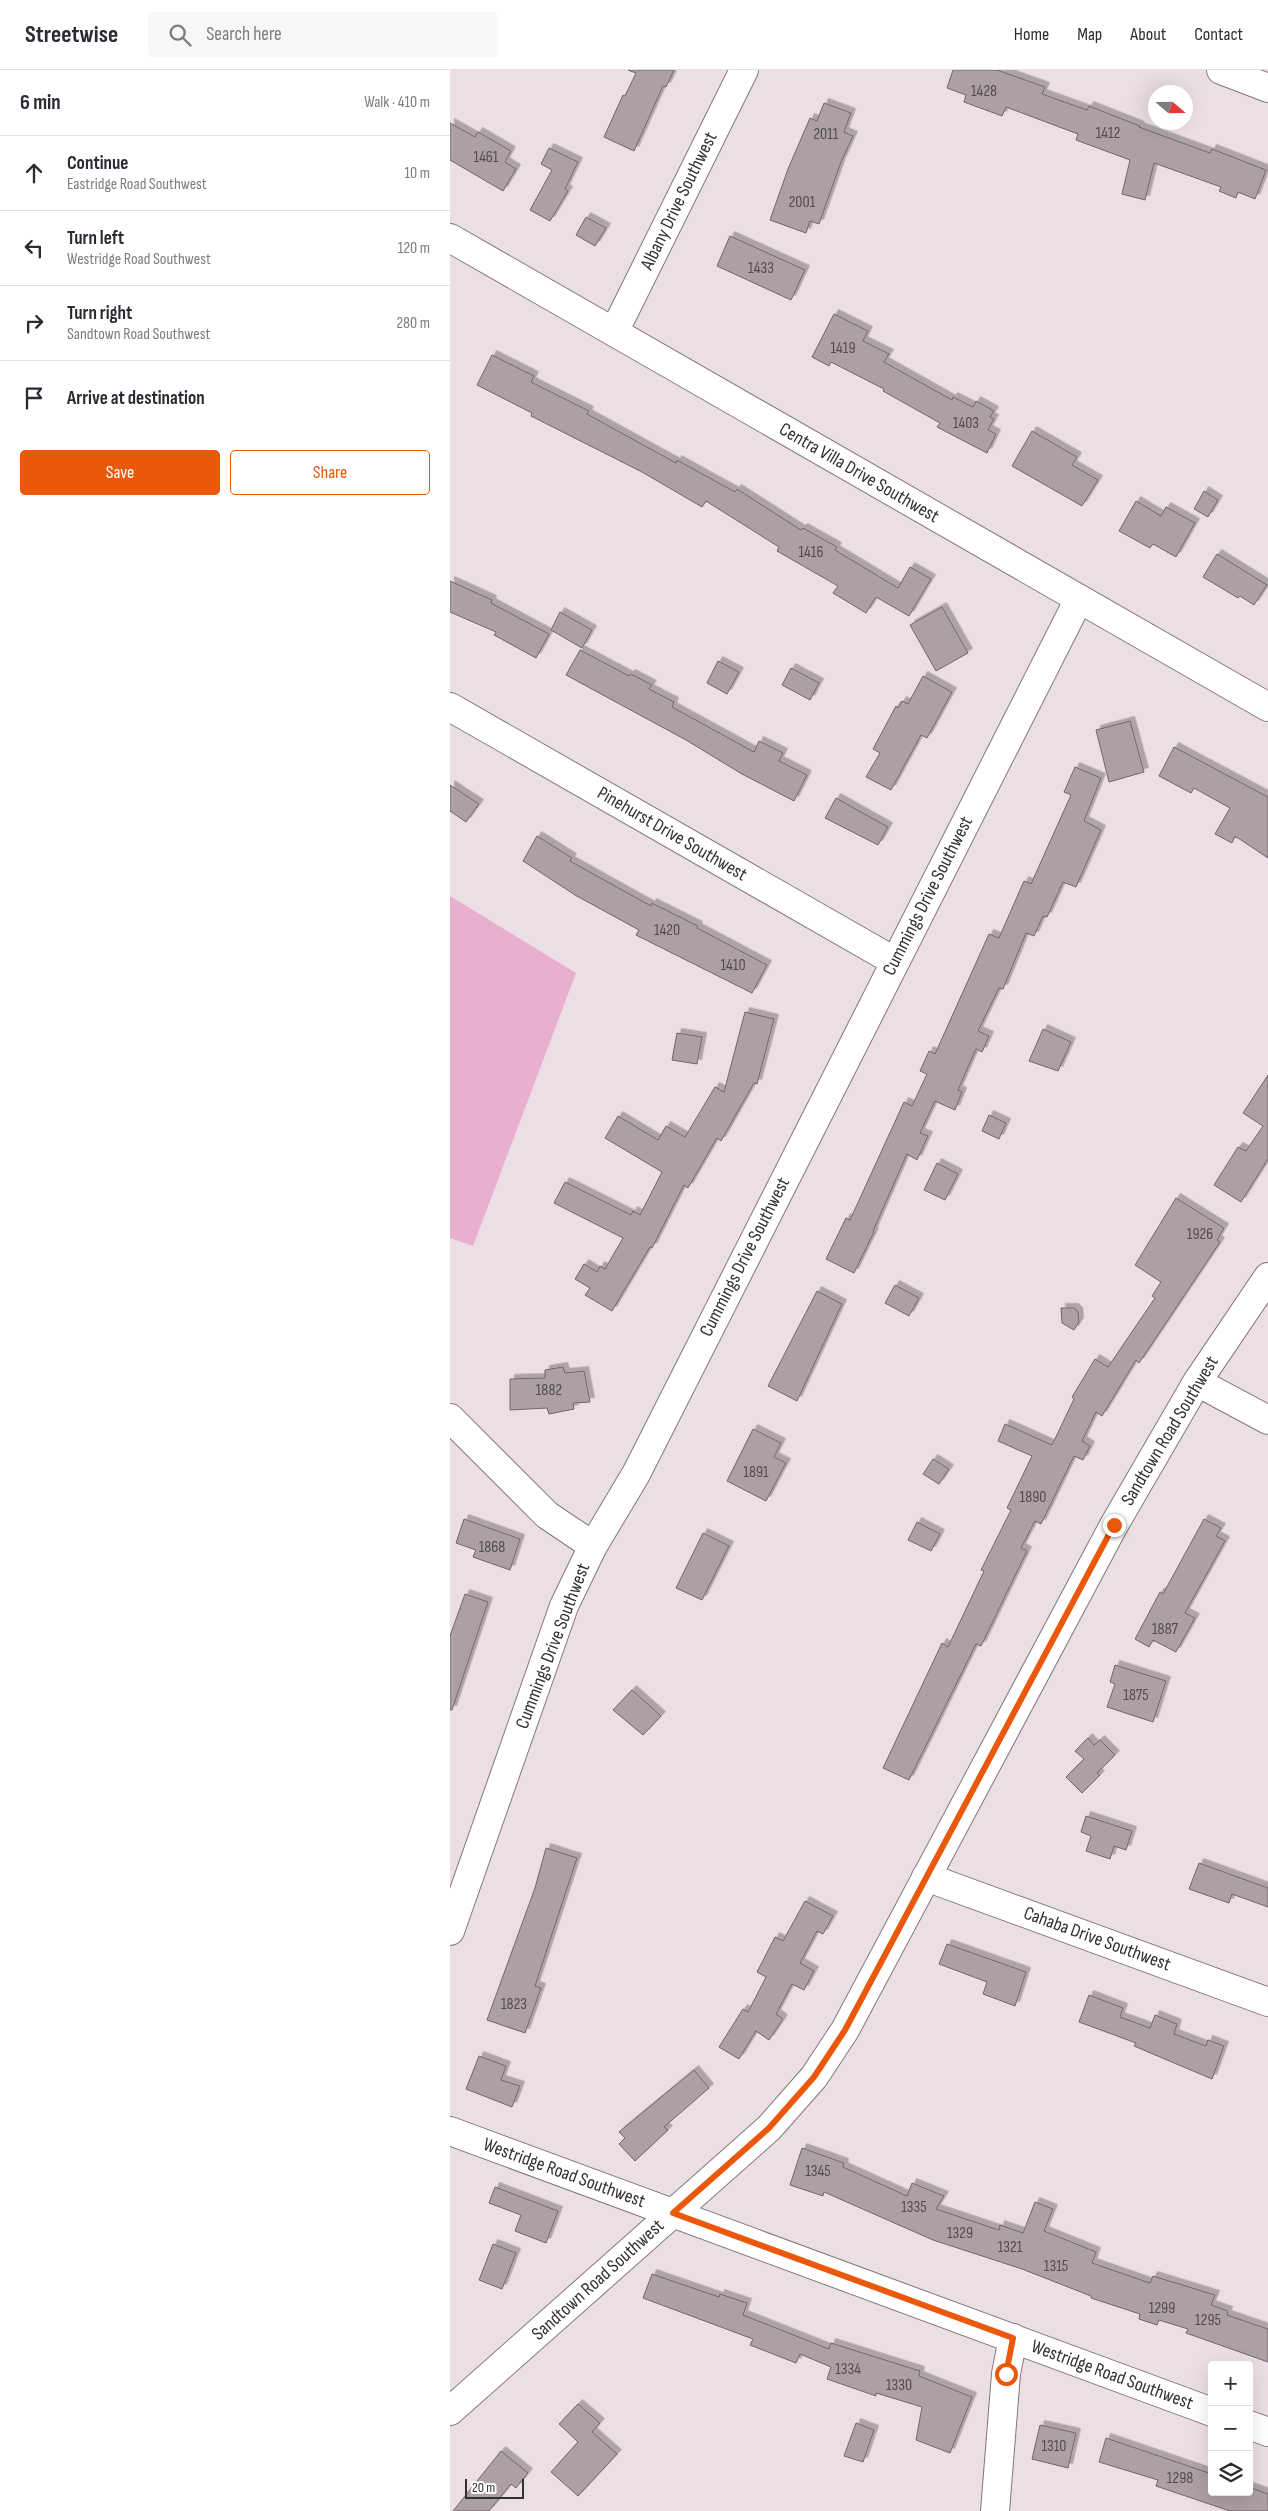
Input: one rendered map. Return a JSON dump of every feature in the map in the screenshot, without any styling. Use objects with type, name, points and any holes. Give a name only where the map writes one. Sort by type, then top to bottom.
[{"type":"street","name":"Albany Drive Southwest","points":[[614,332],[744,70]]},
{"type":"street","points":[[1221,70],[1268,88]]},
{"type":"street","name":"Centra Villa Drive Southwest","points":[[450,238],[1268,708]]},
{"type":"street","name":"Cummings Drive Southwest","points":[[450,1931],[564,1606],[593,1546],[636,1474],[894,961],[1079,599]]},
{"type":"street","name":"Pinehurst Drive Southwest","points":[[450,707],[894,961]]},
{"type":"street","name":"Sandtown Road Southwest","points":[[450,2411],[769,2128],[814,2077],[845,2030],[1114,1525],[1197,1382],[1268,1277]]},
{"type":"street","points":[[1197,1382],[1268,1420]]},
{"type":"street","points":[[450,1418],[547,1515],[593,1546]]},
{"type":"street","name":"Cahaba Drive Southwest","points":[[926,1877],[1268,2002]]},
{"type":"street","name":"Westridge Road Southwest","points":[[450,2131],[1208,2411]]},
{"type":"street","points":[[994,2511],[1006,2374],[1013,2338]]},
{"type":"street","points":[[1253,2427],[1268,2432]]},
{"type":"shaded area","points":[[450,896],[576,973],[473,1246],[450,1238]]},
{"type":"building","points":[[628,70],[674,70],[666,87],[663,86],[634,151],[604,137],[623,95],[625,96],[636,73]]},
{"type":"building","points":[[953,70],[997,70],[1045,87],[1042,94],[1087,110],[1089,106],[1210,153],[1212,149],[1266,170],[1255,199],[1238,192],[1236,198],[1219,191],[1221,187],[1154,163],[1145,200],[1122,194],[1130,160],[1076,140],[1078,134],[1006,107],[1002,116],[964,102],[966,95],[947,88]]},
{"type":"building","points":[[824,103],[851,113],[844,132],[853,136],[841,162],[819,224],[810,221],[806,233],[770,220],[788,169],[810,118],[817,121]]},
{"type":"building","points":[[450,123],[475,137],[478,132],[511,151],[505,162],[516,169],[503,191],[450,160]]},
{"type":"building","points":[[549,148],[578,162],[565,189],[568,191],[550,221],[530,210],[552,170],[541,164]]},
{"type":"building","points":[[586,217],[606,228],[595,246],[576,235]]},
{"type":"building","points":[[730,236],[805,270],[791,300],[717,266]]},
{"type":"building","points":[[834,314],[868,331],[863,341],[889,354],[884,362],[952,400],[953,397],[973,407],[976,401],[994,411],[990,417],[994,419],[988,430],[996,434],[987,453],[937,427],[940,423],[883,391],[884,389],[831,362],[829,366],[812,357]]},
{"type":"building","points":[[492,355],[534,376],[531,382],[589,411],[587,414],[676,463],[677,460],[735,492],[737,489],[801,530],[803,528],[837,547],[835,550],[898,588],[910,567],[931,579],[909,616],[876,597],[866,613],[833,593],[838,586],[777,551],[779,547],[706,501],[702,507],[642,472],[531,416],[532,413],[477,385]]},
{"type":"building","points":[[1032,431],[1077,457],[1072,465],[1098,480],[1082,506],[1012,466]]},
{"type":"building","points":[[1204,491],[1218,500],[1208,517],[1194,509]]},
{"type":"building","points":[[1136,501],[1161,516],[1166,507],[1195,523],[1176,557],[1153,544],[1150,548],[1119,531]]},
{"type":"building","points":[[1217,554],[1267,585],[1254,605],[1240,596],[1238,598],[1203,577]]},
{"type":"building","points":[[450,581],[492,600],[491,603],[549,634],[536,658],[494,635],[496,632],[450,612]]},
{"type":"building","points":[[942,607],[968,653],[936,671],[910,625]]},
{"type":"building","points":[[560,612],[592,630],[582,648],[551,630]]},
{"type":"building","points":[[580,650],[629,676],[631,674],[652,685],[649,689],[674,702],[672,707],[754,752],[759,741],[783,753],[779,761],[807,775],[794,801],[742,774],[686,740],[566,675]]},
{"type":"building","points":[[718,661],[739,672],[727,694],[707,683]]},
{"type":"building","points":[[791,668],[819,683],[810,700],[782,685]]},
{"type":"building","points":[[923,676],[952,692],[927,738],[921,735],[891,790],[866,777],[880,753],[873,749],[896,706],[898,708],[902,701],[908,704]]},
{"type":"building","points":[[1130,721],[1144,772],[1109,782],[1096,730]]},
{"type":"building","points":[[1174,747],[1268,797],[1268,858],[1235,836],[1232,843],[1215,834],[1230,808],[1194,788],[1191,793],[1159,776]]},
{"type":"building","points":[[1075,767],[1101,778],[1084,821],[1101,830],[1076,887],[1063,882],[1047,917],[1043,916],[1034,936],[1026,933],[1003,989],[999,988],[978,1031],[989,1036],[982,1052],[976,1049],[958,1090],[962,1092],[955,1110],[935,1101],[920,1133],[928,1136],[917,1160],[907,1154],[874,1232],[854,1273],[826,1259],[846,1218],[850,1220],[904,1102],[912,1106],[927,1074],[920,1071],[929,1051],[935,1054],[989,934],[999,938],[1024,881],[1031,884],[1071,795],[1064,792]]},
{"type":"building","points":[[450,785],[479,804],[466,822],[450,811]]},
{"type":"building","points":[[836,798],[888,827],[878,845],[825,818]]},
{"type":"building","points":[[537,836],[572,858],[570,861],[651,906],[652,903],[698,926],[697,928],[767,965],[752,993],[636,935],[639,930],[575,895],[523,861]]},
{"type":"building","points":[[745,1012],[774,1019],[757,1084],[754,1083],[721,1141],[717,1138],[688,1188],[684,1185],[652,1248],[650,1247],[612,1311],[585,1295],[590,1288],[575,1279],[584,1264],[597,1272],[600,1266],[605,1269],[623,1238],[554,1203],[565,1182],[631,1215],[633,1211],[640,1215],[662,1172],[605,1138],[618,1116],[658,1140],[666,1126],[685,1137],[715,1087],[724,1092]]},
{"type":"building","points":[[1043,1029],[1071,1042],[1058,1071],[1029,1061]]},
{"type":"building","points":[[677,1033],[702,1037],[697,1064],[672,1060]]},
{"type":"building","points":[[1268,1075],[1268,1159],[1241,1202],[1214,1185],[1238,1147],[1246,1151],[1263,1126],[1243,1113]]},
{"type":"building","points":[[989,1115],[1006,1123],[999,1139],[982,1131]]},
{"type":"building","points":[[937,1163],[958,1174],[945,1200],[924,1190]]},
{"type":"building","points":[[1176,1198],[1224,1228],[1217,1240],[1220,1242],[1139,1363],[1136,1360],[1102,1416],[1096,1412],[1082,1441],[1090,1446],[1083,1460],[1074,1456],[1041,1524],[1035,1521],[1021,1548],[1027,1551],[981,1646],[976,1644],[909,1780],[883,1768],[942,1643],[948,1647],[984,1571],[981,1570],[1011,1510],[1007,1508],[1032,1456],[998,1441],[1005,1424],[1052,1445],[1074,1399],[1072,1397],[1095,1359],[1108,1367],[1155,1298],[1152,1296],[1161,1282],[1135,1265]]},
{"type":"building","points":[[895,1285],[919,1298],[909,1316],[885,1303]]},
{"type":"building","points":[[817,1291],[842,1304],[797,1401],[768,1386]]},
{"type":"building","points":[[1061,1308],[1074,1308],[1078,1312],[1079,1322],[1074,1330],[1062,1323]]},
{"type":"building","points":[[563,1367],[565,1373],[584,1371],[590,1402],[573,1403],[574,1409],[549,1414],[547,1408],[510,1410],[510,1379],[545,1378],[545,1370]]},
{"type":"building","points":[[753,1429],[781,1443],[774,1457],[786,1463],[766,1501],[727,1481]]},
{"type":"building","points":[[933,1459],[949,1469],[939,1484],[923,1474]]},
{"type":"building","points":[[464,1519],[520,1539],[510,1570],[473,1557],[476,1550],[456,1543]]},
{"type":"building","points":[[1204,1519],[1221,1528],[1216,1536],[1225,1541],[1185,1613],[1195,1618],[1176,1652],[1153,1640],[1149,1647],[1135,1639],[1160,1592],[1163,1594]]},
{"type":"building","points":[[917,1522],[940,1534],[931,1551],[908,1540]]},
{"type":"building","points":[[703,1533],[729,1546],[702,1600],[676,1588]]},
{"type":"building","points":[[465,1594],[488,1602],[452,1710],[450,1710],[450,1636]]},
{"type":"building","points":[[1115,1665],[1166,1681],[1153,1722],[1107,1707],[1115,1684],[1110,1682]]},
{"type":"building","points":[[632,1690],[661,1716],[643,1735],[613,1710]]},
{"type":"building","points":[[1088,1738],[1094,1745],[1100,1740],[1115,1755],[1097,1773],[1100,1775],[1082,1793],[1066,1777],[1084,1759],[1075,1751]]},
{"type":"building","points":[[1086,1816],[1132,1831],[1126,1850],[1114,1846],[1110,1859],[1086,1851],[1091,1836],[1081,1832]]},
{"type":"building","points":[[546,1848],[577,1858],[535,1986],[541,1988],[525,2033],[487,2020],[535,1888]]},
{"type":"building","points":[[1199,1863],[1268,1888],[1268,1907],[1232,1894],[1229,1903],[1189,1889]]},
{"type":"building","points":[[805,1901],[833,1916],[823,1934],[817,1931],[800,1963],[814,1971],[804,1990],[792,1984],[776,2014],[783,2019],[769,2040],[756,2031],[739,2059],[719,2047],[743,2009],[748,2012],[766,1977],[757,1972],[775,1937],[783,1941]]},
{"type":"building","points":[[947,1944],[1026,1972],[1015,2006],[983,1994],[987,1982],[939,1964]]},
{"type":"building","points":[[1089,1995],[1123,2008],[1120,2017],[1150,2028],[1155,2015],[1177,2024],[1174,2034],[1206,2046],[1208,2040],[1224,2046],[1212,2079],[1134,2046],[1136,2043],[1079,2022]]},
{"type":"building","points":[[479,2056],[506,2066],[501,2080],[520,2086],[512,2107],[466,2089]]},
{"type":"building","points":[[694,2070],[709,2088],[664,2127],[668,2130],[635,2161],[619,2144],[625,2138],[619,2132]]},
{"type":"building","points":[[802,2148],[844,2163],[843,2167],[907,2196],[912,2183],[944,2196],[936,2209],[999,2230],[1000,2225],[1023,2233],[1035,2202],[1053,2209],[1044,2231],[1096,2252],[1092,2263],[1150,2283],[1153,2276],[1215,2295],[1211,2305],[1228,2311],[1227,2315],[1268,2329],[1268,2362],[1186,2333],[1188,2329],[1159,2320],[1157,2325],[1139,2319],[1140,2314],[1091,2298],[1091,2296],[1022,2269],[933,2240],[824,2192],[823,2196],[790,2185]]},
{"type":"building","points":[[495,2187],[558,2211],[546,2243],[515,2231],[521,2215],[489,2203]]},
{"type":"building","points":[[493,2244],[516,2253],[502,2289],[479,2280]]},
{"type":"building","points":[[652,2274],[719,2297],[720,2294],[747,2303],[743,2315],[829,2349],[831,2343],[920,2371],[919,2376],[972,2397],[950,2453],[916,2440],[922,2407],[876,2393],[876,2396],[827,2379],[831,2367],[800,2354],[796,2363],[750,2345],[753,2339],[643,2298]]},
{"type":"building","points":[[578,2404],[600,2423],[592,2432],[617,2454],[578,2496],[551,2472],[578,2442],[559,2424]]},
{"type":"building","points":[[856,2423],[874,2430],[863,2462],[844,2456]]},
{"type":"building","points":[[1040,2425],[1076,2433],[1068,2468],[1032,2459]]},
{"type":"building","points":[[1106,2438],[1208,2473],[1208,2496],[1253,2496],[1253,2488],[1268,2494],[1268,2511],[1230,2511],[1156,2486],[1158,2480],[1099,2462]]},
{"type":"building","points":[[501,2451],[528,2473],[516,2488],[511,2484],[489,2511],[453,2511]]},
{"type":"route","points":[[1006,2374],[1013,2338],[673,2213],[769,2128],[814,2077],[845,2030],[1114,1525]]}]
